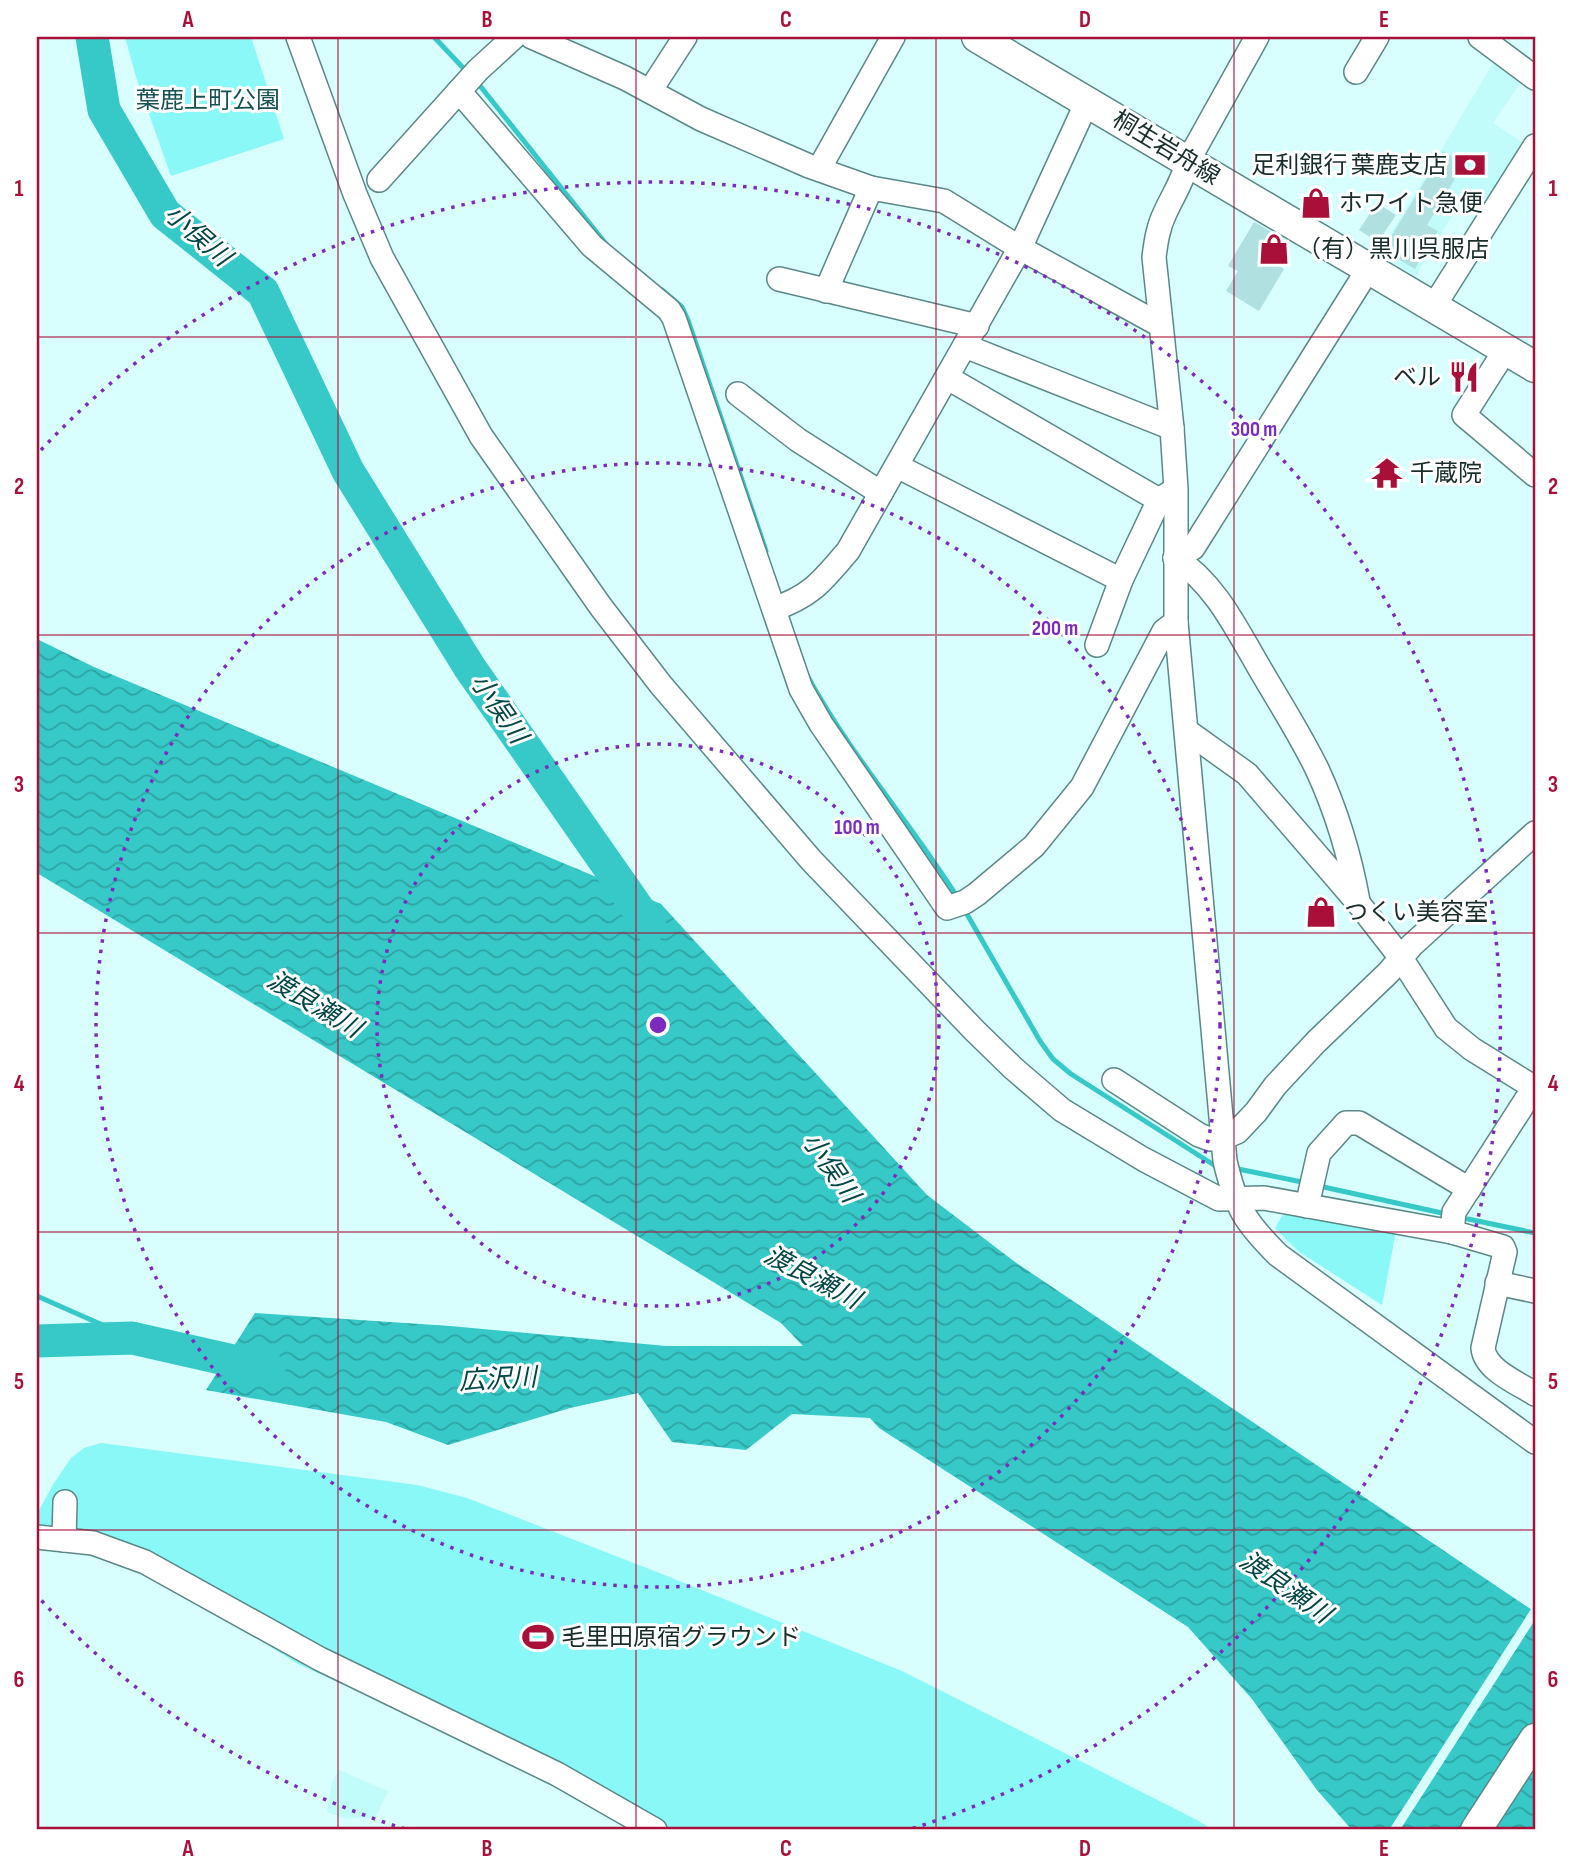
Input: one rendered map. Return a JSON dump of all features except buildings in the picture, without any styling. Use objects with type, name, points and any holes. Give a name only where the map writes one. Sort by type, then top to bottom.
[{"type":"main road","name":"桐生岩舟線","points":[[977,37],[1535,367]]},
{"type":"main road","points":[[1476,1830],[1535,1739]]},
{"type":"street","points":[[298,37],[355,194],[382,258],[481,436],[601,607],[662,685],[811,860],[898,953],[1013,1068],[1062,1110],[1099,1134],[1219,1199],[1264,1198],[1451,1232],[1503,1247],[1505,1252],[1483,1348],[1484,1355],[1495,1368],[1535,1394]]},
{"type":"street","points":[[379,180],[468,82],[514,37]]},
{"type":"street","points":[[532,37],[614,72],[701,120],[819,169],[871,188],[944,201],[1020,248],[1160,326]]},
{"type":"street","points":[[650,91],[685,37]]},
{"type":"street","points":[[819,169],[893,37]]},
{"type":"street","points":[[1257,37],[1188,161],[1184,178],[1157,234],[1154,257],[1172,428],[1168,494],[1175,558],[1177,621],[1225,1161],[1235,1199],[1250,1226],[1278,1255],[1535,1442]]},
{"type":"street","points":[[1356,72],[1377,37]]},
{"type":"street","points":[[1480,37],[1535,78]]},
{"type":"street","points":[[468,82],[592,246],[669,310],[674,318],[781,606],[801,689],[821,724],[947,908],[965,902],[977,894],[1034,846],[1082,788],[1164,631],[1177,621]]},
{"type":"street","points":[[781,606],[818,586],[848,551],[1020,248],[1087,102]]},
{"type":"street","points":[[1434,306],[1535,146]]},
{"type":"street","points":[[827,291],[871,188]]},
{"type":"street","points":[[1175,558],[1193,548],[1369,268]]},
{"type":"street","points":[[779,279],[977,326]]},
{"type":"street","points":[[965,346],[1172,428]]},
{"type":"street","points":[[1506,349],[1464,415],[1535,475]]},
{"type":"street","points":[[948,377],[1168,494]]},
{"type":"street","points":[[738,394],[798,440],[881,493]]},
{"type":"street","points":[[897,466],[1121,580]]},
{"type":"street","points":[[1097,645],[1121,580],[1168,494]]},
{"type":"street","points":[[1175,558],[1190,567],[1206,584],[1228,616],[1317,770],[1351,864],[1359,904]]},
{"type":"street","points":[[1186,731],[1247,774],[1359,904],[1401,958],[1447,1028],[1472,1049],[1535,1087],[1526,1119],[1469,1189],[1454,1212],[1451,1232]]},
{"type":"street","points":[[1114,1080],[1199,1135],[1210,1139],[1237,1132],[1299,1060],[1401,958],[1535,833]]},
{"type":"street","points":[[1307,1206],[1319,1153],[1346,1123],[1353,1122],[1359,1123],[1469,1189]]},
{"type":"street","points":[[1497,1283],[1535,1291]]},
{"type":"street","points":[[64,1540],[65,1502]]},
{"type":"street","points":[[37,1537],[93,1543],[145,1562],[320,1659],[557,1774],[655,1830]]},
{"type":"shaded area","name":"足利銀行 葉鹿支店","points":[[1495,60],[1523,79],[1493,123],[1522,142],[1488,199],[1468,189],[1415,277],[1380,252]]},
{"type":"shaded area","points":[[339,1770],[388,1791],[375,1818],[343,1818],[327,1812],[332,1782]]},
{"type":"green space","name":"葉鹿上町公園","points":[[125,37],[251,37],[284,139],[171,176],[136,77]]},
{"type":"green space","points":[[1294,1210],[1396,1231],[1382,1305],[1298,1251],[1275,1228],[1282,1216]]},
{"type":"green space","name":"毛里田原宿グラウンド","points":[[101,1443],[417,1485],[467,1498],[902,1671],[1213,1830],[637,1830],[489,1750],[298,1664],[214,1611],[143,1571],[97,1554],[37,1549],[37,1514],[54,1483],[71,1458],[84,1448]]},
{"type":"water","name":"渡良瀬川","points":[[37,639],[94,667],[661,904],[927,1195],[1015,1262],[1535,1612],[1535,1830],[1352,1830],[1317,1790],[1252,1699],[1188,1627],[879,1428],[870,1418],[792,1414],[746,1450],[672,1442],[638,1393],[570,1408],[448,1445],[386,1422],[206,1390],[255,1313],[450,1326],[666,1346],[803,1346],[781,1323],[37,873]]},
{"type":"pier","points":[[1533,1606],[1535,1620],[1400,1830],[1389,1830]]},
{"type":"waterway","name":"小俣川","points":[[92,37],[104,110],[165,214],[263,292],[348,471],[470,668],[650,926]]},
{"type":"waterway","points":[[434,37],[468,73]]},
{"type":"waterway","points":[[477,82],[606,244]]},
{"type":"waterway","points":[[662,290],[682,307],[688,320],[766,551]]},
{"type":"waterway","points":[[808,677],[842,733],[956,895]]},
{"type":"waterway","points":[[964,909],[1053,1059],[1071,1074],[1214,1165]]},
{"type":"waterway","points":[[1238,1169],[1302,1182]]},
{"type":"waterway","points":[[1319,1186],[1442,1213]]},
{"type":"waterway","points":[[1468,1219],[1535,1233]]},
{"type":"waterway","points":[[37,1296],[132,1338]]},
{"type":"waterway","name":"広沢川","points":[[37,1341],[132,1338],[269,1369]]},
{"type":"place","name":"足利銀行 葉鹿支店","points":[[1470,165]]},
{"type":"place","name":"ホワイト急便","points":[[1316,203]]},
{"type":"place","name":"（有）黒川呉服店","points":[[1274,249]]},
{"type":"place","name":"ベル","points":[[1464,377]]},
{"type":"place","name":"千蔵院","points":[[1387,473]]},
{"type":"place","name":"つくい美容室","points":[[1321,912]]},
{"type":"place","name":"毛里田原宿グラウンド","points":[[538,1637]]}]
